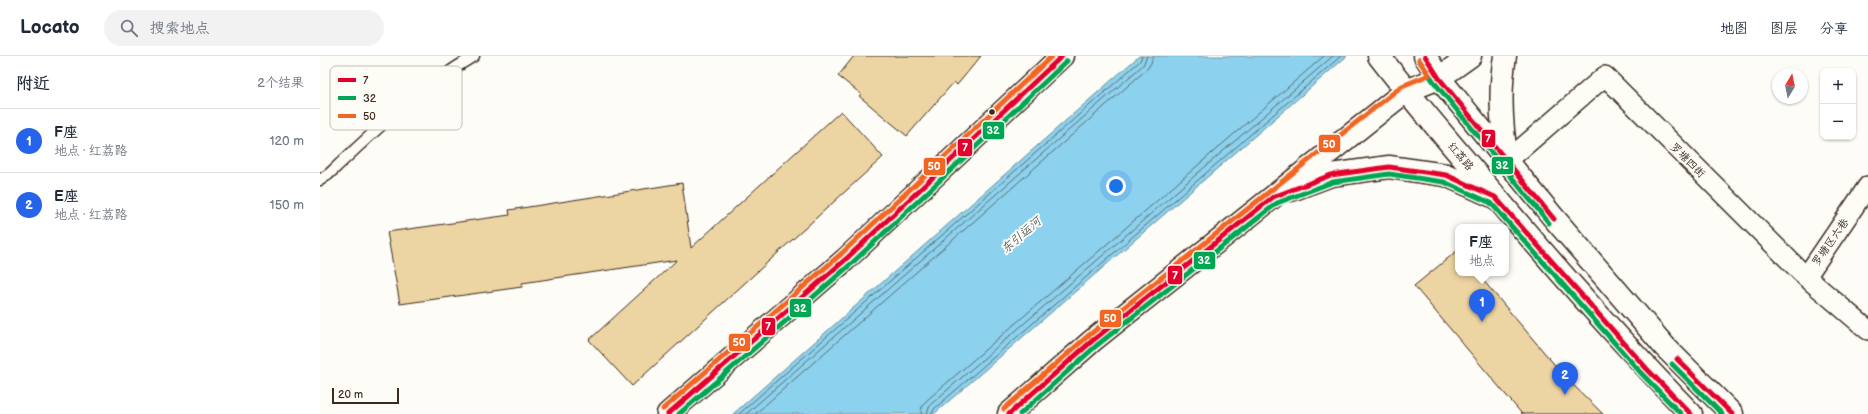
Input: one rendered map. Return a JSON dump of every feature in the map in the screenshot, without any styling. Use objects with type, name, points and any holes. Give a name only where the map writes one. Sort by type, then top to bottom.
[{"type":"street","points":[[668,414],[846,259],[1062,56]]},
{"type":"street","name":"红荔路","points":[[1379,56],[1406,91],[1529,237],[1647,369],[1691,414]]},
{"type":"street","points":[[1009,414],[1092,341],[1406,91],[1439,78],[1470,56]]},
{"type":"street","points":[[1505,56],[1501,90],[1501,114],[1508,161]]},
{"type":"street","points":[[1406,91],[1427,57],[1439,78],[1553,217],[1665,347],[1732,414]]},
{"type":"street","name":"罗塘四街","points":[[1508,161],[1605,76],[1806,277],[1868,330]]},
{"type":"street","points":[[1273,197],[1331,175],[1389,167],[1446,175],[1495,197]]},
{"type":"street","name":"罗塘区六巷","points":[[1806,277],[1868,186]]},
{"type":"lane","points":[[457,66],[474,56]]},
{"type":"lane","points":[[320,180],[329,174],[375,130]]},
{"type":"water","name":"东引运河","points":[[1139,56],[1347,56],[934,414],[733,414]]},
{"type":"building","points":[[854,56],[981,56],[957,85],[954,82],[907,136],[859,96],[861,94],[838,76]]},
{"type":"building","points":[[841,111],[883,157],[632,386],[589,340],[677,260],[522,283],[522,287],[400,304],[387,232],[510,215],[509,210],[682,183],[691,248]]},
{"type":"building","points":[[1455,252],[1455,276],[1480,276],[1565,377],[1603,414],[1522,414],[1414,286]]},
{"type":"transit line","name":"50","points":[[663,409],[841,254],[1052,56]]},
{"type":"transit line","name":"7","points":[[668,414],[846,259],[1062,56]]},
{"type":"transit line","name":"7","points":[[1425,56],[1439,78],[1554,219]]},
{"type":"transit line","name":"32","points":[[1419,60],[1434,82],[1549,223]]},
{"type":"transit line","name":"50","points":[[1004,409],[1088,336],[1402,86],[1429,75],[1419,60]]},
{"type":"transit line","name":"32","points":[[679,414],[851,264],[1067,61]]},
{"type":"transit line","name":"7","points":[[1009,414],[1092,341],[1273,197],[1331,175],[1389,167],[1446,175],[1495,197],[1647,369],[1691,414]]},
{"type":"transit line","name":"32","points":[[1020,414],[1096,346],[1277,203],[1333,182],[1389,174],[1444,182],[1491,203],[1642,374],[1681,414]]},
{"type":"transit line","name":"7","points":[[1677,359],[1732,414]]},
{"type":"transit line","name":"32","points":[[1672,364],[1722,414]]},
{"type":"place","name":"F座","points":[[1482,322]]},
{"type":"place","name":"E座","points":[[1565,395]]}]
